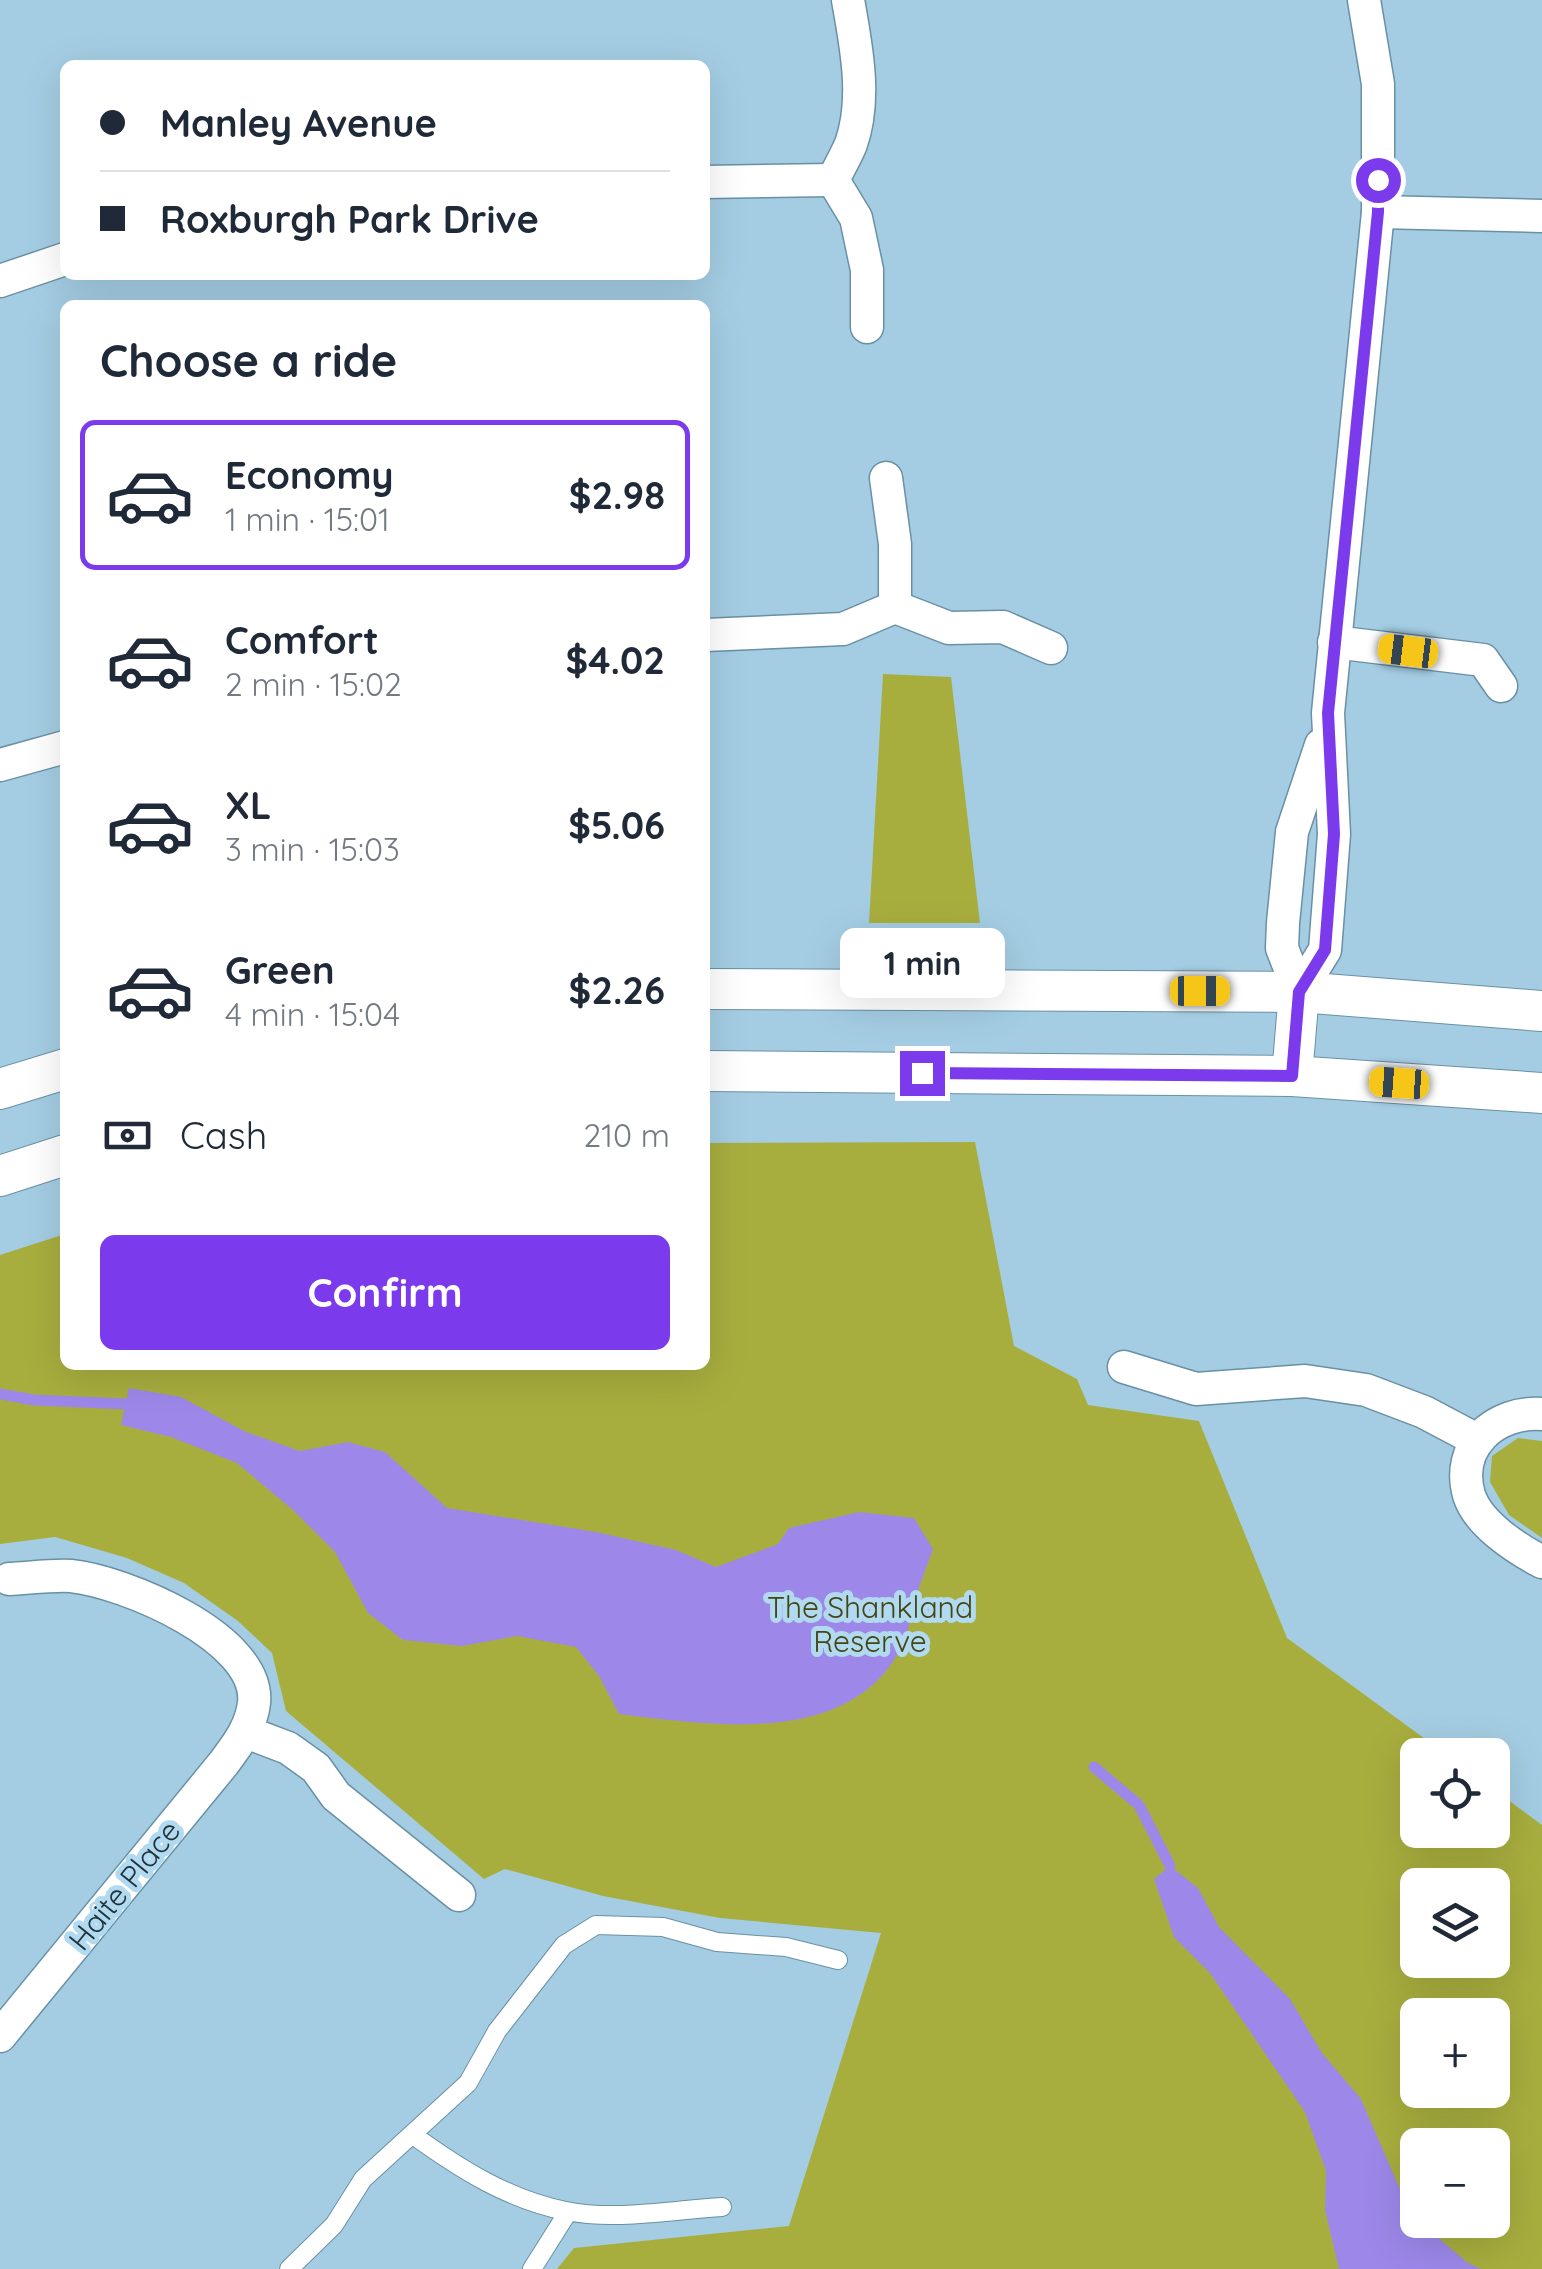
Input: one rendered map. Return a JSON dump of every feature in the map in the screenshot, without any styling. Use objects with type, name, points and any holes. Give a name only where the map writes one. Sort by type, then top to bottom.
[{"type":"street","points":[[833,180],[852,141],[858,99],[858,57],[848,0]]},
{"type":"street","points":[[1299,992],[1325,950],[1334,834],[1327,727],[1378,212],[1378,84],[1364,0]]},
{"type":"street","points":[[710,182],[833,180]]},
{"type":"street","points":[[833,180],[856,218],[867,270],[867,327]]},
{"type":"street","points":[[1378,212],[1542,216]]},
{"type":"street","points":[[0,281],[60,261]]},
{"type":"street","points":[[886,478],[895,544],[894,607]]},
{"type":"street","points":[[710,634],[843,629],[894,607],[949,628],[1003,627],[1050,648]]},
{"type":"street","points":[[1334,642],[1483,660],[1501,686]]},
{"type":"street","points":[[1292,1076],[1299,992],[1282,948],[1292,832],[1327,727]]},
{"type":"street","points":[[0,765],[60,747]]},
{"type":"street","points":[[1240,991],[1282,948]]},
{"type":"street","points":[[1325,950],[1359,996]]},
{"type":"street","points":[[710,989],[1299,992],[1542,1011]]},
{"type":"street","points":[[9,1078],[60,1069]]},
{"type":"street","points":[[710,1070],[1292,1076],[1542,1092]]},
{"type":"street","points":[[1,1174],[60,1156]]},
{"type":"street","points":[[1124,1368],[1196,1389],[1305,1381],[1366,1390],[1424,1412],[1475,1439]]},
{"type":"street","points":[[1542,1414],[1522,1413],[1496,1423],[1475,1439],[1467,1464],[1470,1498],[1494,1530],[1542,1562]]},
{"type":"street","points":[[9,1579],[70,1576],[120,1586],[177,1614],[218,1641],[245,1667],[254,1700],[246,1732],[288,1748],[316,1768],[336,1796],[459,1895]]},
{"type":"street","name":"Haite Place","points":[[0,2036],[246,1732]]},
{"type":"lane","points":[[290,2269],[334,2225],[363,2179],[468,2083],[496,2031],[564,1945],[596,1926],[664,1927],[717,1942],[786,1947],[838,1960]]},
{"type":"lane","points":[[413,2135],[462,2170],[518,2197],[568,2212],[624,2214],[722,2206]]},
{"type":"lane","points":[[532,2269],[568,2212]]},
{"type":"green space","points":[[883,674],[951,677],[980,923],[869,923]]},
{"type":"green space","name":"The Shankland Reserve","points":[[975,1142],[1014,1346],[1077,1379],[1088,1405],[1199,1421],[1287,1638],[1424,1738],[1400,1738],[1400,1848],[1510,1848],[1510,1801],[1542,1825],[1542,2269],[557,2269],[574,2248],[789,2226],[881,1933],[720,1918],[603,1896],[505,1869],[484,1879],[286,1711],[272,1653],[238,1621],[184,1583],[127,1558],[55,1537],[0,1544],[0,1255],[60,1236],[60,1370],[710,1370],[710,1143]]},
{"type":"green space","points":[[1518,1438],[1542,1441],[1542,1538],[1509,1515],[1490,1482],[1492,1456]]},
{"type":"shaded area","points":[[129,1388],[181,1397],[246,1432],[300,1451],[348,1442],[385,1452],[447,1508],[596,1532],[676,1550],[716,1567],[778,1544],[789,1528],[859,1512],[914,1518],[933,1549],[903,1644],[880,1678],[850,1701],[815,1715],[777,1722],[695,1722],[619,1714],[599,1676],[576,1647],[517,1636],[462,1646],[403,1640],[368,1613],[335,1552],[237,1463],[171,1437],[121,1425]]},
{"type":"shaded area","points":[[1170,1866],[1198,1888],[1219,1927],[1290,1999],[1322,2053],[1361,2099],[1400,2189],[1400,2238],[1438,2238],[1481,2269],[1339,2269],[1325,2210],[1326,2171],[1305,2112],[1210,1973],[1174,1937],[1154,1879]]},
{"type":"waterway","points":[[0,1394],[34,1400],[126,1404]]},
{"type":"waterway","points":[[1094,1767],[1139,1805],[1170,1866]]},
{"type":"route","points":[[922,1073],[1292,1076],[1299,992],[1325,950],[1334,834],[1327,727],[1378,180]]}]
